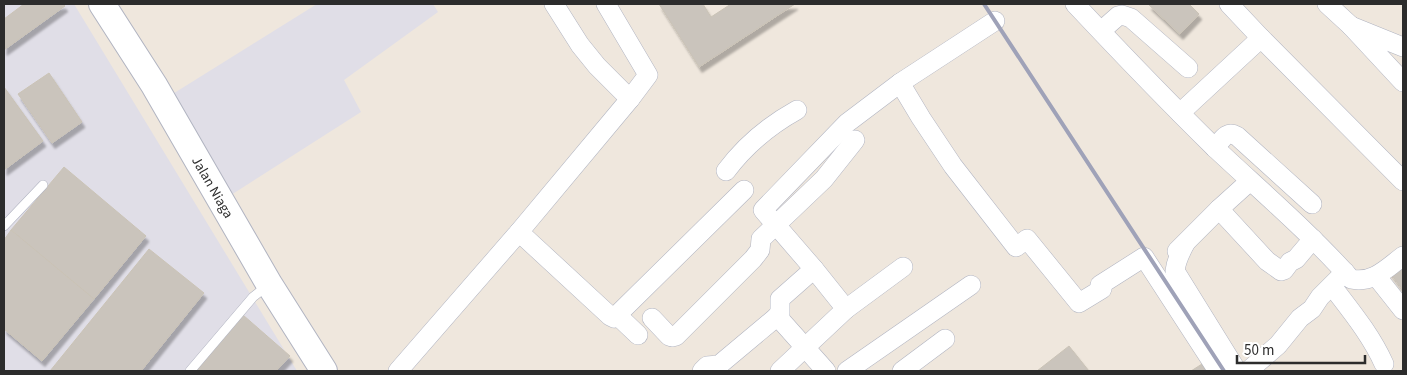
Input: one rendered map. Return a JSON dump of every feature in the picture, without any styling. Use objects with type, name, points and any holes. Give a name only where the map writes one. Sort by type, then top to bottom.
[{"type":"street","name":"Jalan Niaga","points":[[102,4],[154,85],[269,284],[324,371]]},
{"type":"street","points":[[554,4],[580,45],[597,66],[630,99]]},
{"type":"street","points":[[398,371],[519,232],[648,75],[606,4]]},
{"type":"street","points":[[1075,4],[1180,113],[1313,239],[1352,279],[1369,279],[1376,276],[1403,256]]},
{"type":"street","points":[[1229,4],[1403,181]]},
{"type":"street","points":[[1327,4],[1351,26],[1403,82]]},
{"type":"street","points":[[1101,31],[1118,16],[1131,18],[1188,68]]},
{"type":"street","points":[[846,309],[763,210],[847,123],[900,83],[995,21]]},
{"type":"street","points":[[1351,26],[1403,47]]},
{"type":"street","points":[[1180,113],[1261,38]]},
{"type":"street","points":[[900,83],[953,166],[1016,247],[1027,240],[1080,303],[1144,257],[1218,371]]},
{"type":"street","points":[[726,171],[736,158],[766,132],[783,118],[797,110]]},
{"type":"street","points":[[1216,148],[1225,136],[1232,133],[1312,204]]},
{"type":"street","points":[[652,318],[669,336],[676,336],[760,250],[761,239],[824,179],[855,140]]},
{"type":"street","points":[[1153,271],[1185,244],[1219,208],[1250,181]]},
{"type":"street","points":[[519,232],[614,318],[744,190]]},
{"type":"street","points":[[1219,208],[1267,260],[1281,271],[1296,259],[1313,239]]},
{"type":"street","points":[[1185,244],[1179,254],[1175,271],[1237,371]]},
{"type":"street","points":[[780,371],[846,309],[903,267]]},
{"type":"street","points":[[702,371],[707,366],[719,365],[780,314],[780,300],[814,269]]},
{"type":"street","points":[[1248,371],[1278,345],[1300,318],[1312,310],[1320,297],[1345,272]]},
{"type":"street","points":[[1376,276],[1403,310]]},
{"type":"street","points":[[847,371],[971,284]]},
{"type":"street","points":[[1332,286],[1361,322],[1378,351],[1383,369]]},
{"type":"street","points":[[617,315],[638,336]]},
{"type":"street","points":[[777,316],[826,371]]},
{"type":"street","points":[[902,371],[945,339]]},
{"type":"lane","points":[[4,226],[44,185]]},
{"type":"lane","points":[[190,371],[253,297],[269,284]]},
{"type":"shaded area","points":[[4,4],[74,4],[297,371],[4,371]]},
{"type":"shaded area","points":[[317,4],[433,4],[438,12],[344,80],[361,112],[231,195],[171,95]]},
{"type":"building","points":[[24,4],[63,4],[65,6],[4,50],[4,19]]},
{"type":"building","points":[[659,4],[703,4],[711,17],[731,4],[795,4],[699,67]]},
{"type":"building","points":[[1148,4],[1189,4],[1199,14],[1180,34]]},
{"type":"building","points":[[49,73],[82,122],[52,143],[18,94]]},
{"type":"building","points":[[4,87],[43,141],[4,170]]},
{"type":"building","points":[[64,167],[146,236],[94,299],[11,230]]},
{"type":"building","points":[[11,230],[94,299],[42,361],[4,329],[4,240]]},
{"type":"building","points":[[149,249],[204,293],[141,371],[50,371]]},
{"type":"building","points":[[1403,259],[1403,290],[1388,270]]},
{"type":"building","points":[[243,315],[290,356],[276,371],[194,371]]},
{"type":"building","points":[[1069,346],[1089,371],[1037,371]]},
{"type":"building","points":[[1202,364],[1207,371],[1191,371]]},
{"type":"railway","points":[[984,4],[1224,371]]}]
